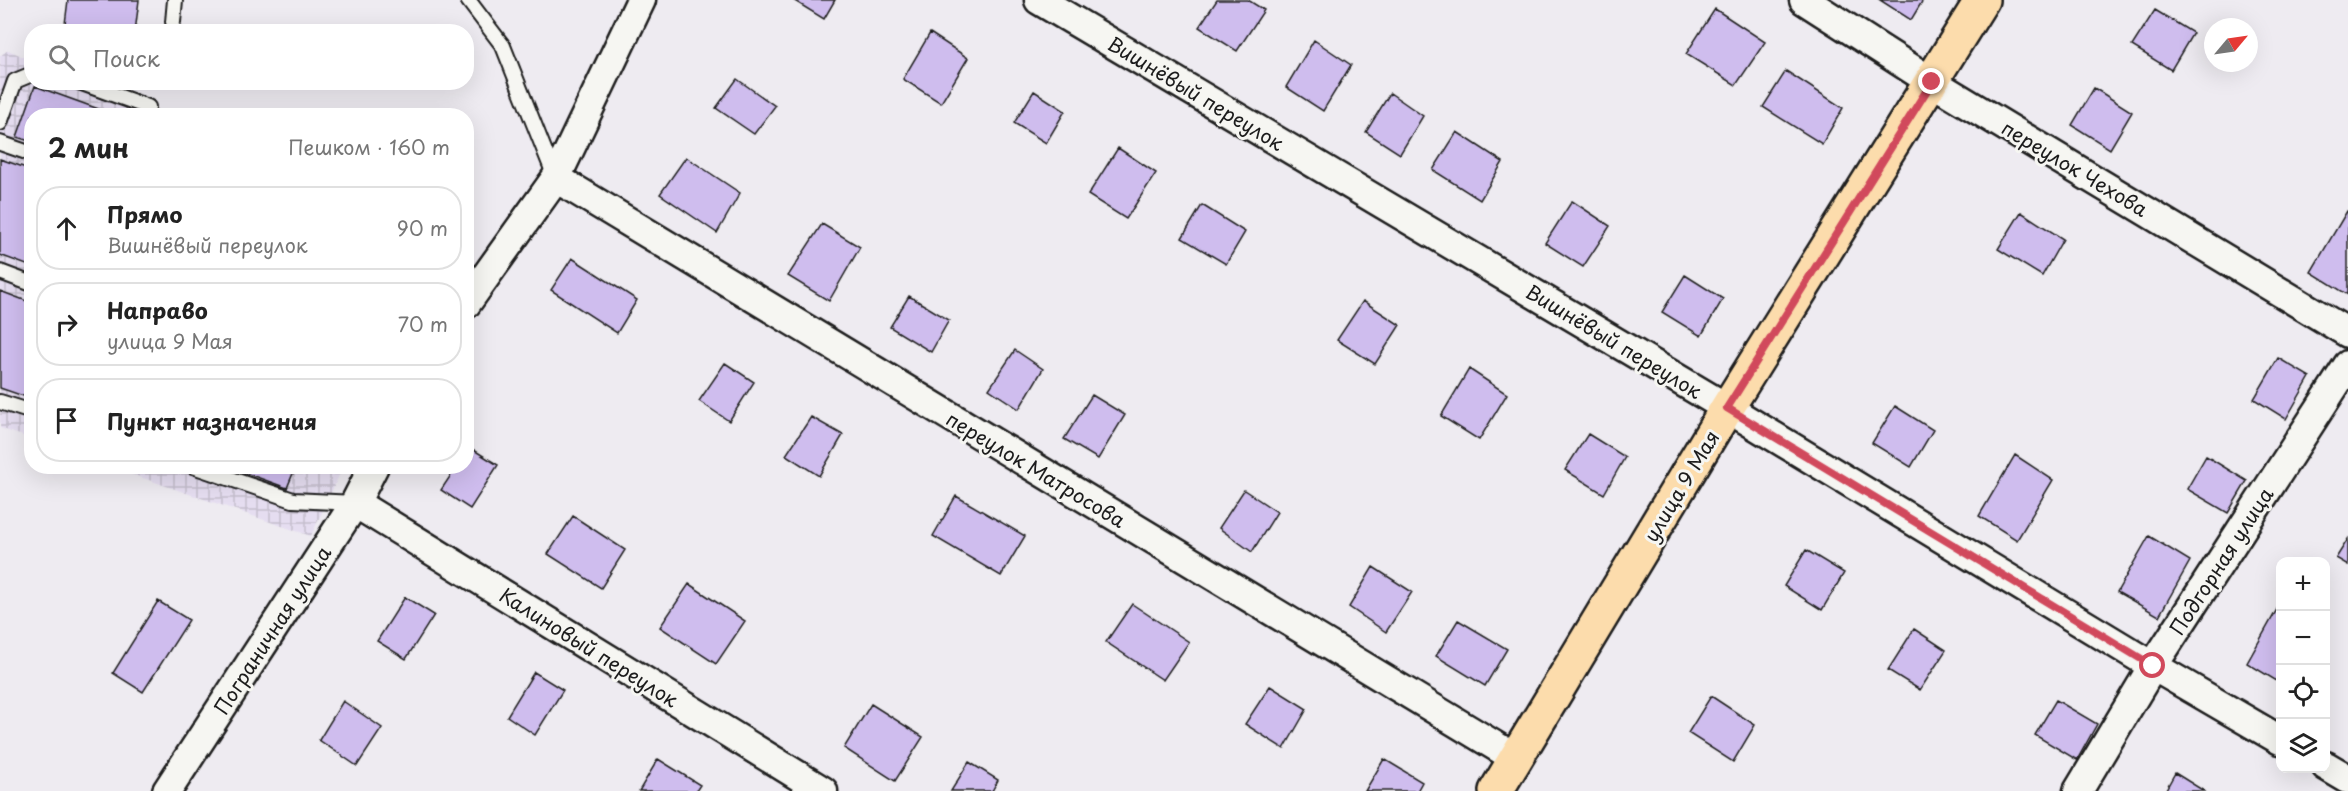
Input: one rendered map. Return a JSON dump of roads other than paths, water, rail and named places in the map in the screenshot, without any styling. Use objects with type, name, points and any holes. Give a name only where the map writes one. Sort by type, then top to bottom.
[{"type":"main road","name":"улица 9 Мая","points":[[1496,791],[1727,408],[1982,0]]},
{"type":"street","points":[[474,293],[556,178],[640,0]]},
{"type":"street","name":"Вишнёвый переулок","points":[[1039,0],[1727,408],[2153,666],[2276,738]]},
{"type":"street","name":"переулок Чехова","points":[[1804,0],[1932,82],[2348,333]]},
{"type":"street","name":"переулок Матросова","points":[[556,178],[1517,759]]},
{"type":"street","name":"Подгорная улица","points":[[2078,791],[2153,666],[2348,364]]},
{"type":"street","name":"Пограничная улица","points":[[167,791],[355,503],[370,474]]},
{"type":"street","name":"Калиновый переулок","points":[[355,503],[823,791]]},
{"type":"street","points":[[2330,769],[2348,779]]},
{"type":"lane","points":[[172,22],[175,0]]},
{"type":"lane","points":[[468,0],[503,46],[556,178]]},
{"type":"lane","points":[[0,123],[15,81],[24,77]]},
{"type":"lane","points":[[101,90],[148,107]]},
{"type":"lane","points":[[0,143],[24,151]]},
{"type":"lane","points":[[0,272],[24,281]]},
{"type":"lane","points":[[0,402],[24,410]]},
{"type":"lane","points":[[217,474],[293,500],[355,503]]}]
